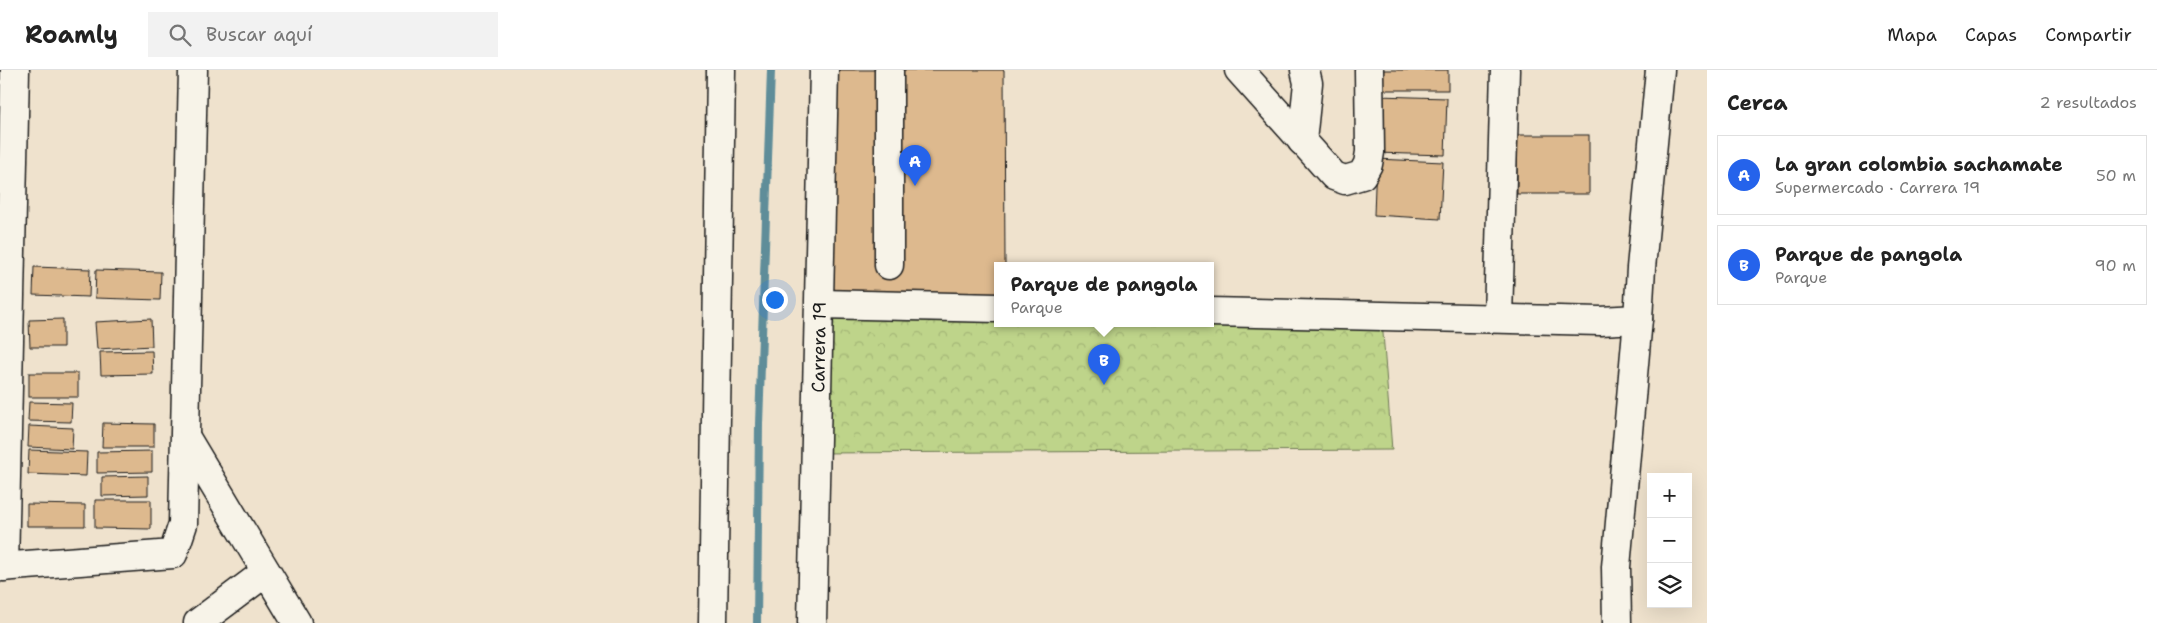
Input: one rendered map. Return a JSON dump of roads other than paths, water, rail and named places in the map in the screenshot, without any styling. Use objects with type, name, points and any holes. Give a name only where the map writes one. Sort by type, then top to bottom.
[{"type":"street","points":[[15,70],[2,567],[173,554],[183,524],[193,70]]},
{"type":"street","points":[[713,623],[722,70]]},
{"type":"street","name":"Carrera 19","points":[[812,623],[824,70]]},
{"type":"street","points":[[889,70],[889,265]]},
{"type":"street","points":[[1239,70],[1334,176],[1345,180],[1362,175],[1368,164],[1370,152],[1369,70]]},
{"type":"street","points":[[1302,141],[1308,83],[1305,70]]},
{"type":"street","points":[[1498,318],[1505,70]]},
{"type":"street","points":[[1617,623],[1616,568],[1638,319],[1640,268],[1660,70]]},
{"type":"street","points":[[820,304],[994,308]]},
{"type":"street","points":[[1214,312],[1600,321],[1638,319]]},
{"type":"street","points":[[186,438],[297,623]]},
{"type":"street","points":[[198,623],[266,572]]},
{"type":"waterway","points":[[757,623],[759,424],[771,70]]},
{"type":"place","name":"La gran colombia sachamate","points":[[915,186]]},
{"type":"place","name":"Parque de pangola","points":[[1104,385]]}]
